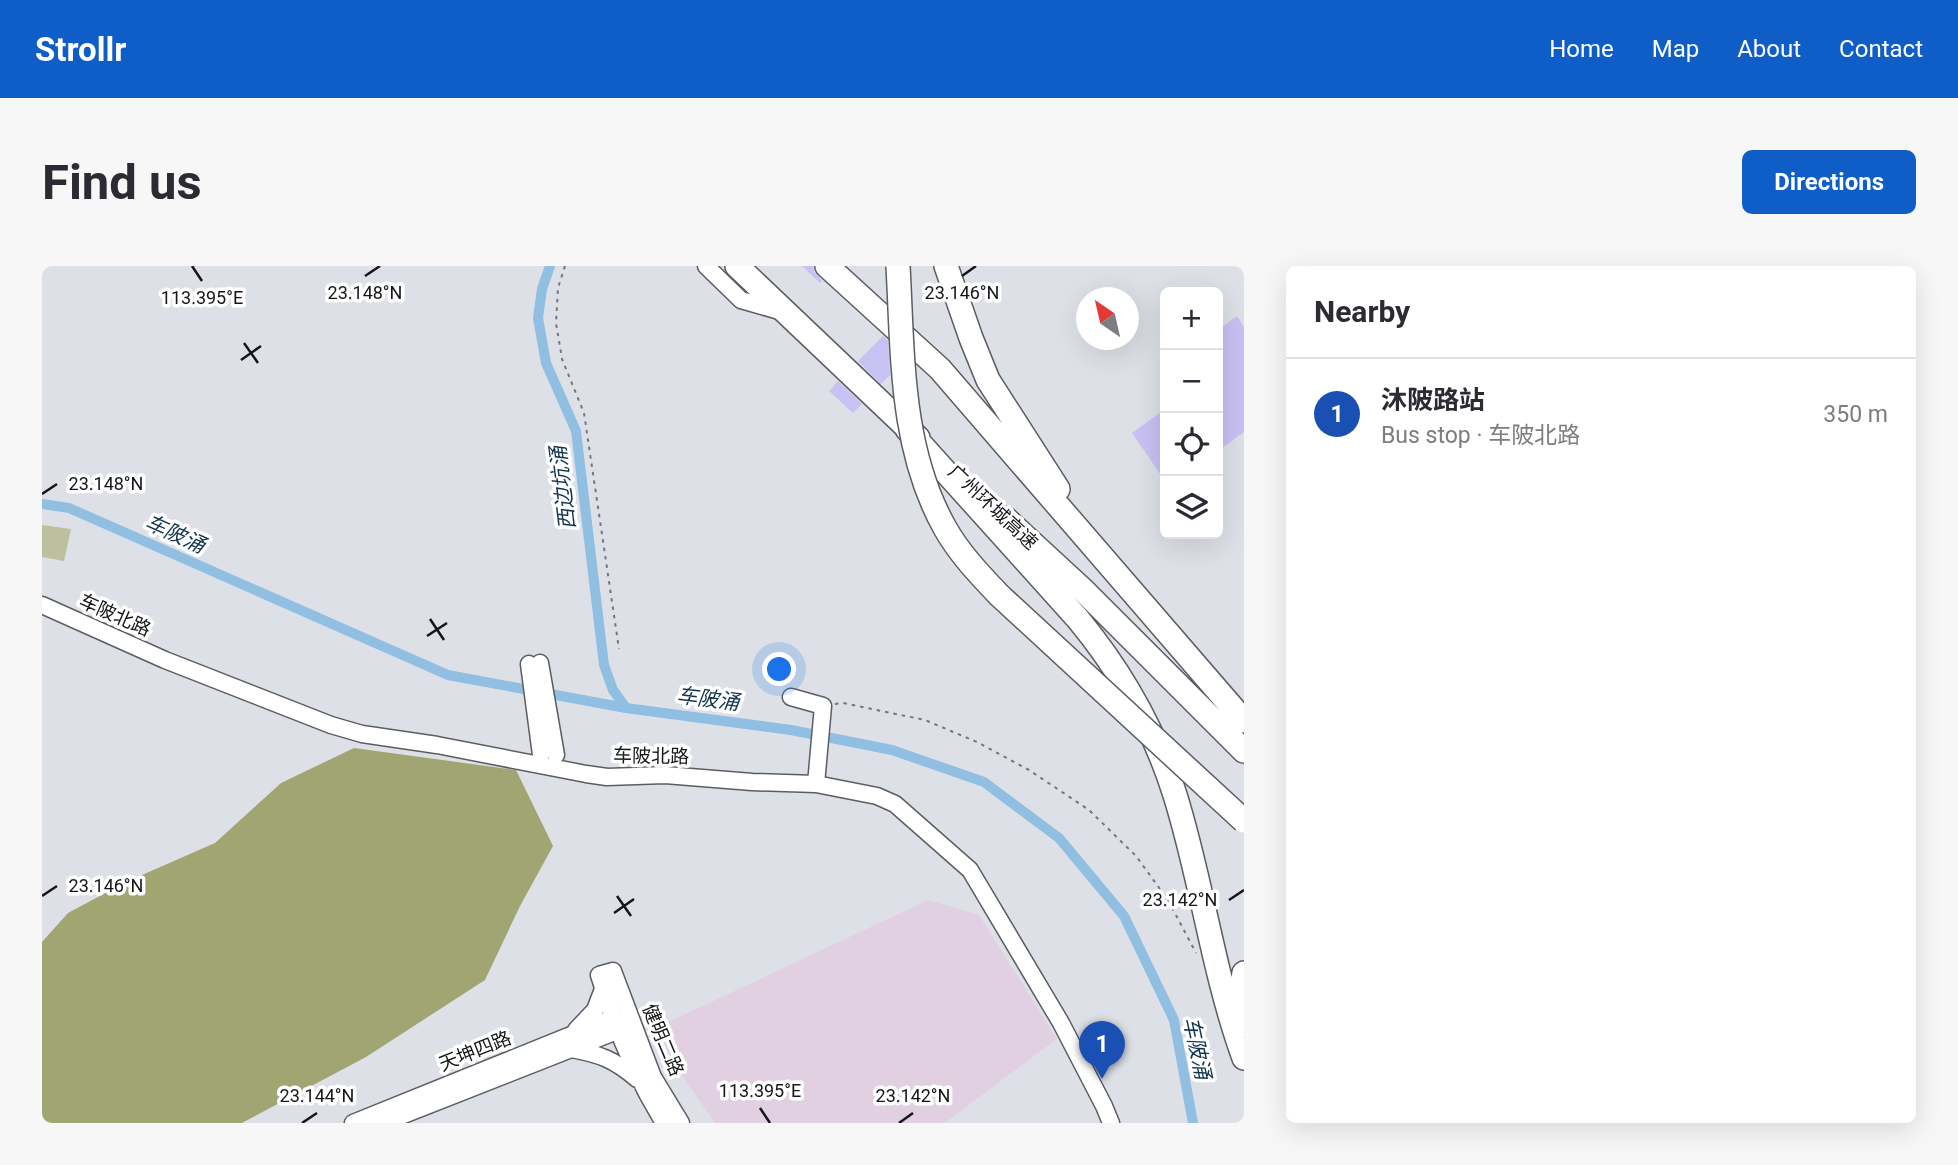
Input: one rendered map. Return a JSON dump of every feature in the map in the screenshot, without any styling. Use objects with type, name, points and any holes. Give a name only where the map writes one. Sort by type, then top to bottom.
[{"type":"highway","name":"广州环城高速","points":[[737,266],[1082,589],[1244,751]]},
{"type":"highway","points":[[827,266],[940,369],[1244,721]]},
{"type":"highway","points":[[898,266],[903,372],[908,415],[918,464],[945,528],[979,574],[999,595],[1244,821]]},
{"type":"highway","points":[[946,266],[988,380],[1105,562]]},
{"type":"highway","points":[[900,421],[1078,619],[1111,663],[1138,709],[1160,754],[1175,794],[1228,1010],[1244,1058]]},
{"type":"highway","points":[[1244,973],[1241,1013],[1244,1040]]},
{"type":"street","points":[[706,266],[741,300],[787,313]]},
{"type":"street","name":"车陂北路","points":[[42,606],[165,660],[362,734],[438,745],[607,777],[665,775],[752,782],[817,776],[895,804],[970,870],[1061,1023],[1111,1123]]},
{"type":"street","points":[[534,664],[548,755]]},
{"type":"street","points":[[791,697],[823,706],[817,776]]},
{"type":"street","points":[[605,979],[590,1017],[569,1043],[614,1061],[641,1083]]},
{"type":"street","name":"健明二路","points":[[605,979],[631,1021],[653,1077],[681,1123]]},
{"type":"street","name":"健明二路","points":[[605,979],[615,1025],[641,1083],[664,1123]]},
{"type":"street","name":"天坤四路","points":[[353,1123],[631,1021]]},
{"type":"street","name":"天坤四路","points":[[383,1123],[569,1043]]},
{"type":"path","points":[[565,266],[558,288],[556,323],[562,359],[584,413],[619,649]]},
{"type":"path","points":[[823,706],[843,703],[925,720],[977,742],[1029,770],[1089,810],[1136,856],[1168,900],[1200,962]]},
{"type":"shaded area","points":[[928,900],[979,915],[1057,1039],[945,1123],[715,1123],[672,1061],[658,1027]]},
{"type":"green space","points":[[42,525],[71,529],[64,561],[42,557]]},
{"type":"green space","points":[[354,748],[516,770],[553,846],[520,906],[485,980],[366,1057],[242,1123],[42,1123],[42,942],[68,913],[126,882],[215,843],[281,783]]},
{"type":"building","points":[[802,266],[813,266],[822,281],[820,283]]},
{"type":"building","points":[[1237,316],[1244,327],[1244,432],[1223,447],[1223,350],[1223,326]]},
{"type":"building","points":[[883,336],[888,340],[890,375],[881,384],[858,361]]},
{"type":"building","points":[[838,381],[862,404],[853,413],[829,391]]},
{"type":"building","points":[[1160,413],[1160,474],[1132,433]]},
{"type":"waterway","name":"西边坑涌","points":[[550,266],[542,289],[538,318],[546,363],[576,431],[604,665],[613,690],[626,708]]},
{"type":"waterway","name":"车陂涌","points":[[42,504],[69,508],[448,675],[626,708],[791,730],[892,750],[984,782],[1059,838],[1124,916],[1174,1020],[1193,1123]]},
{"type":"place","name":"沐陂路站","points":[[1102,1079]]}]
